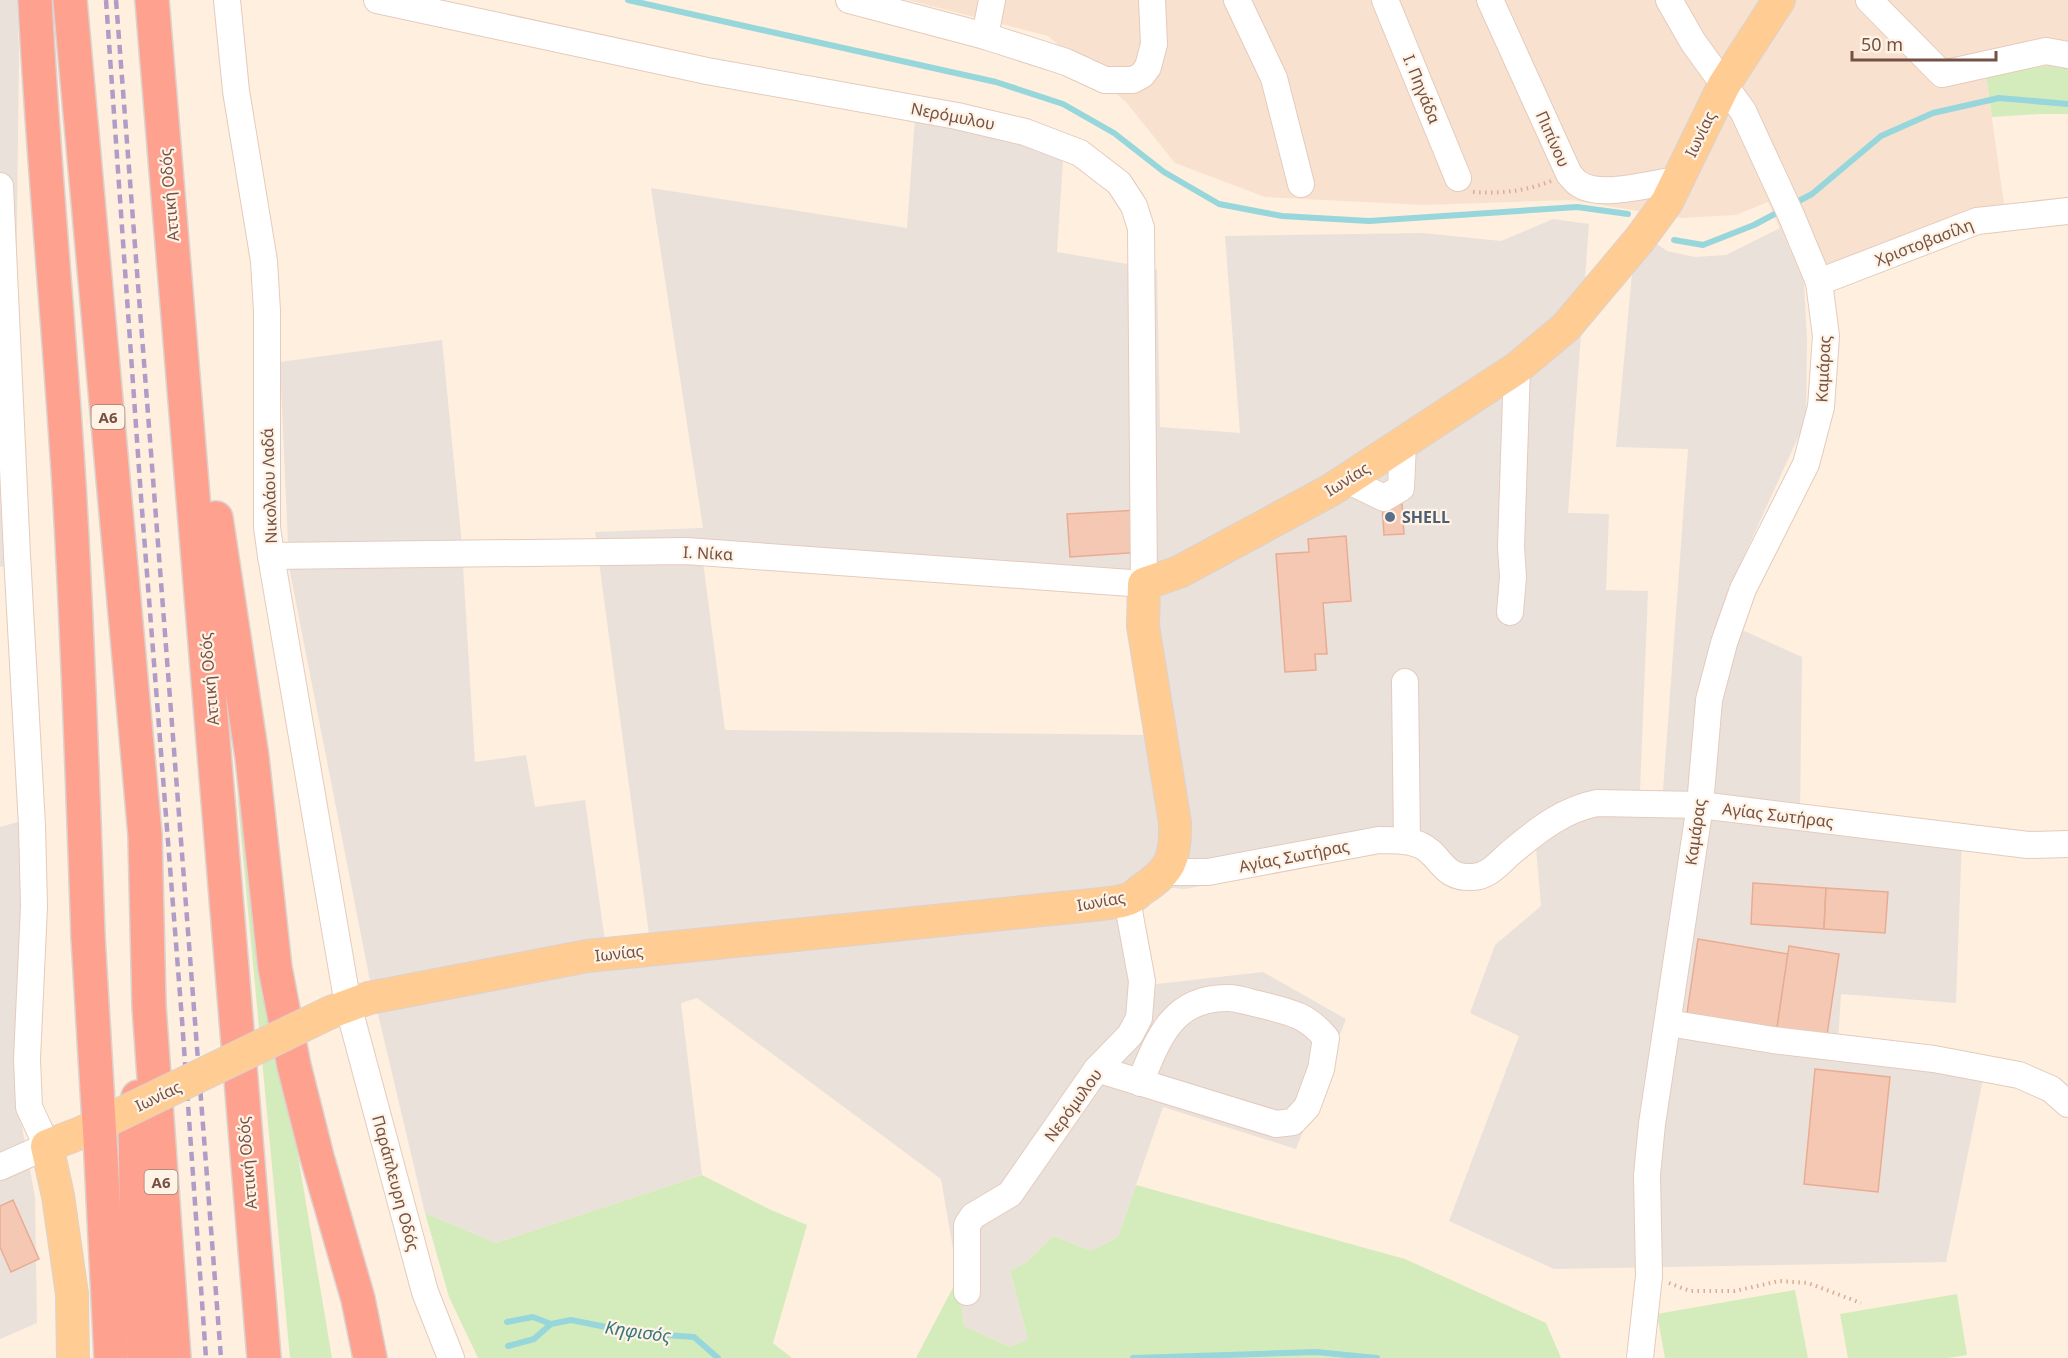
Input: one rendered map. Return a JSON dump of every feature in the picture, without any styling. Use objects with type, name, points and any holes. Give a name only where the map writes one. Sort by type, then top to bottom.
[{"type":"highway","points":[[35,0],[44,164],[69,485],[88,937],[111,1358]]},
{"type":"highway","name":"Α6","points":[[70,0],[146,835],[149,1006],[174,1358]]},
{"type":"highway","name":"Αττική Οδός","points":[[152,0],[264,1358]]},
{"type":"highway","points":[[185,379],[218,535],[252,757],[275,968],[294,1066],[317,1157],[358,1299],[370,1358]]},
{"type":"highway","points":[[144,1358],[137,1252],[135,1125],[149,1006]]},
{"type":"highway","points":[[358,1299],[382,1358]]},
{"type":"main road","name":"Ιωνίας","points":[[1144,584],[1179,572],[1347,480],[1517,368],[1566,327],[1641,239],[1672,191],[1724,85],[1779,0]]},
{"type":"main road","points":[[1144,584],[1143,626],[1175,823],[1172,860],[1166,872]]},
{"type":"main road","name":"Ιωνίας","points":[[47,1146],[83,1132],[340,1008],[369,998],[587,956],[1127,900],[1166,872]]},
{"type":"main road","points":[[47,1146],[58,1196],[72,1294],[73,1358]]},
{"type":"street","name":"Νικολάου Λαδά","points":[[227,0],[237,91],[265,272],[267,527],[340,1008]]},
{"type":"street","name":"Νερόμυλου","points":[[377,0],[707,71],[957,116],[1025,132],[1080,153],[1119,183],[1134,206],[1141,228],[1144,584]]},
{"type":"street","points":[[849,0],[985,36],[1066,62],[1105,80],[1133,80],[1142,75],[1148,67],[1154,44],[1152,0]]},
{"type":"street","points":[[985,36],[992,0]]},
{"type":"street","points":[[1237,0],[1274,78],[1301,183]]},
{"type":"street","name":"Ι. Πηγάδα","points":[[1385,0],[1458,178]]},
{"type":"street","name":"Καμάρας","points":[[1640,1358],[1648,1276],[1647,1175],[1652,1124],[1700,805],[1709,700],[1724,643],[1743,589],[1806,464],[1821,407],[1827,336],[1819,282],[1743,111],[1693,42],[1669,0]]},
{"type":"street","points":[[1869,0],[1942,74],[2046,51],[2068,55]]},
{"type":"street","name":"Πιπίνου","points":[[1491,1],[1569,174],[1579,185],[1593,189],[1672,191]]},
{"type":"street","points":[[0,186],[8,556],[32,837],[34,906],[27,1059],[29,1107],[47,1146]]},
{"type":"street","name":"Χριστοβασίλη","points":[[1819,282],[1977,222],[2068,211]]},
{"type":"street","points":[[1510,612],[1513,577],[1511,547],[1517,368]]},
{"type":"street","name":"Ι. Νίκα","points":[[271,556],[686,551],[1144,584]]},
{"type":"street","points":[[1405,682],[1407,841]]},
{"type":"street","name":"Αγίας Σωτήρας","points":[[1166,872],[1208,872],[1379,840],[1407,841],[1422,846],[1447,871],[1459,876],[1474,877],[1488,873],[1535,833],[1563,814],[1582,806],[1598,803],[1700,805],[2028,845],[2068,844]]},
{"type":"street","name":"Νερόμυλου","points":[[967,1292],[967,1225],[974,1216],[1010,1194],[1097,1069],[1130,1035],[1139,1018],[1142,981],[1127,900]]},
{"type":"street","points":[[1097,1069],[1140,1083],[1276,1124],[1293,1122],[1307,1107],[1321,1069],[1326,1038],[1317,1027],[1297,1014],[1233,998],[1209,999],[1191,1006],[1172,1020],[1155,1046],[1140,1083]]},
{"type":"street","name":"Παράπλευρη Οδός","points":[[340,1008],[425,1292],[451,1358]]},
{"type":"street","points":[[1668,1023],[1773,1040],[1934,1059],[2019,1074],[2051,1089],[2068,1104]]},
{"type":"street","name":"Ιωνίας","points":[[0,1167],[47,1146]]},
{"type":"path","points":[[1458,178],[1462,186],[1470,192],[1491,193],[1521,191],[1569,174]]},
{"type":"path","points":[[1648,1276],[1690,1290],[1735,1291],[1779,1281],[1808,1283],[1861,1303]]},
{"type":"shaded area","points":[[0,0],[17,0],[19,52],[13,565],[0,567]]},
{"type":"shaded area","points":[[908,0],[2068,0],[2068,68],[2051,65],[1986,76],[2004,204],[1804,283],[1768,202],[1736,215],[1681,218],[1571,200],[1423,205],[1265,197],[1175,163],[1126,102],[1048,36]]},
{"type":"shaded area","points":[[915,117],[1037,142],[1063,161],[1057,252],[1157,269],[1160,427],[1240,433],[1225,236],[1423,233],[1501,241],[1553,219],[1589,224],[1568,513],[1609,514],[1606,590],[1648,591],[1640,792],[1663,790],[1688,449],[1616,447],[1636,230],[1667,251],[1695,257],[1726,255],[1780,228],[1804,283],[1807,339],[1806,420],[1738,569],[1720,620],[1802,657],[1800,816],[1962,837],[1956,1003],[1841,994],[1838,1042],[1985,1069],[1946,1262],[1554,1269],[1449,1221],[1519,1036],[1470,1013],[1495,945],[1541,906],[1534,824],[1473,875],[1431,845],[1375,853],[1185,889],[1161,887],[1134,903],[1148,985],[1263,972],[1346,1019],[1296,1149],[1163,1107],[1118,1237],[1091,1251],[1053,1236],[1028,1261],[1010,1271],[1028,1339],[1010,1347],[964,1326],[941,1179],[697,998],[681,1003],[702,1175],[496,1243],[425,1213],[369,976],[289,567],[280,362],[442,340],[461,534],[475,762],[526,755],[535,807],[585,800],[605,941],[649,934],[595,532],[703,528],[651,188],[907,228]],"holes":[[[703,562],[1135,596],[1148,735],[725,730]]]},
{"type":"shaded area","points":[[28,819],[14,1083],[35,1197],[37,1323],[0,1339],[0,827]]},
{"type":"green space","points":[[2051,65],[2068,68],[2068,114],[1992,117],[1986,76]]},
{"type":"green space","points":[[237,793],[332,1358],[290,1358]]},
{"type":"green space","points":[[702,1175],[771,1210],[807,1225],[773,1343],[792,1358],[478,1358],[449,1297],[425,1213],[496,1243]]},
{"type":"green space","points":[[1136,1185],[1405,1259],[1546,1323],[1561,1358],[916,1358],[958,1278],[964,1326],[1010,1347],[1028,1339],[1010,1271],[1028,1261],[1053,1236],[1091,1251],[1118,1237]]},
{"type":"green space","points":[[1795,1290],[1808,1358],[1665,1358],[1657,1314]]},
{"type":"green space","points":[[1957,1294],[1967,1355],[1948,1358],[1848,1358],[1840,1314]]},
{"type":"building","points":[[1402,504],[1404,534],[1384,535],[1382,505]]},
{"type":"building","points":[[1139,510],[1142,552],[1070,557],[1067,514]]},
{"type":"building","points":[[1346,536],[1351,601],[1323,603],[1327,654],[1315,654],[1316,670],[1285,672],[1276,554],[1309,552],[1308,539]]},
{"type":"building","points":[[1753,883],[1826,888],[1824,929],[1751,924]]},
{"type":"building","points":[[1826,888],[1888,892],[1885,933],[1824,929]]},
{"type":"building","points":[[1698,939],[1788,954],[1777,1028],[1687,1013]]},
{"type":"building","points":[[1789,946],[1839,954],[1827,1035],[1777,1028]]},
{"type":"building","points":[[1815,1069],[1890,1077],[1878,1192],[1804,1184]]},
{"type":"building","points":[[13,1200],[39,1259],[11,1272],[0,1247],[0,1206]]},
{"type":"waterway","points":[[628,0],[996,82],[1063,104],[1114,133],[1164,172],[1219,204],[1282,216],[1369,221],[1577,207],[1628,214]]},
{"type":"waterway","points":[[1793,204],[1812,194],[1881,136],[1933,113],[1999,98],[2068,104]]},
{"type":"waterway","points":[[1674,240],[1703,245],[1754,225],[1782,210]]},
{"type":"waterway","name":"Κηφισός","points":[[507,1322],[533,1317],[551,1324]]},
{"type":"waterway","name":"Κηφισός","points":[[508,1346],[534,1339],[551,1324],[571,1320],[636,1333],[694,1337],[718,1358]]},
{"type":"waterway","name":"Κηφισός","points":[[1133,1358],[1316,1352],[1377,1358]]},
{"type":"railway","points":[[106,0],[206,1358]]},
{"type":"railway","points":[[116,0],[221,1358]]},
{"type":"place","name":"SHELL","points":[[1390,517]]}]
